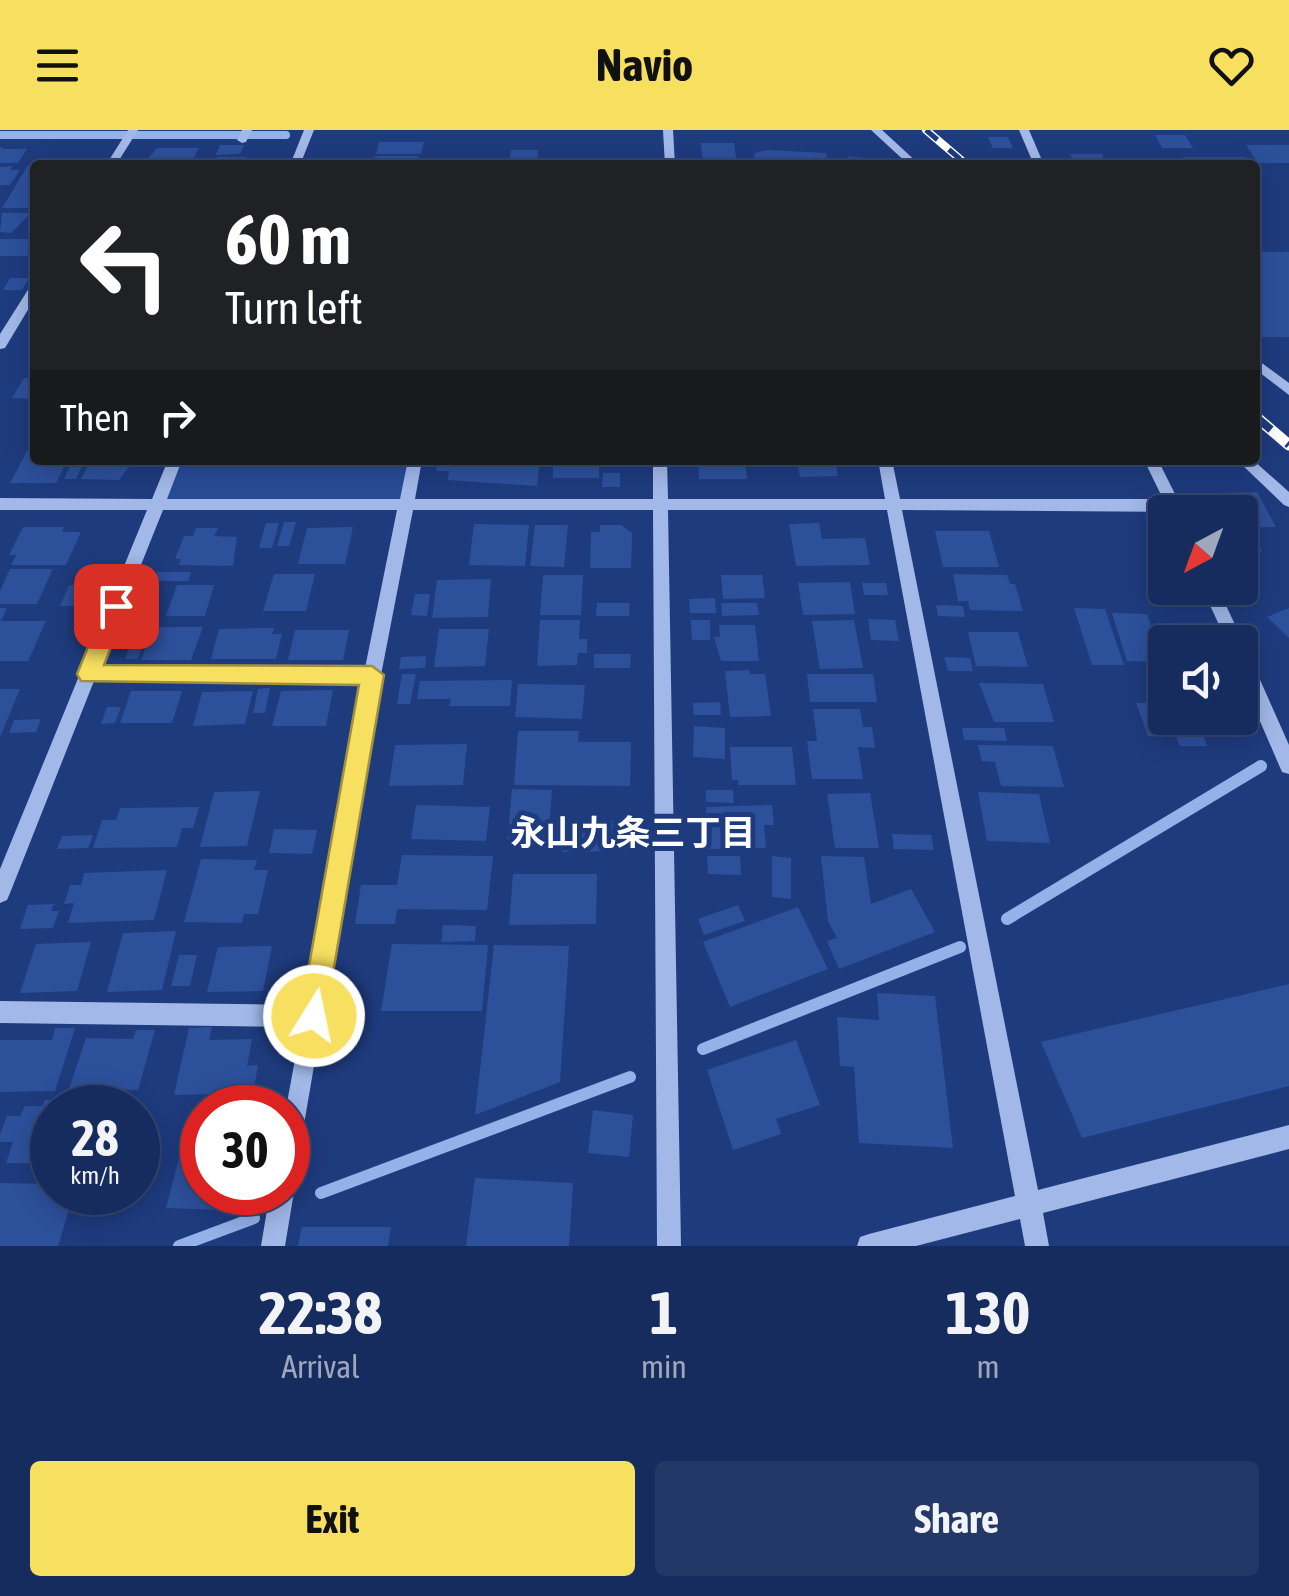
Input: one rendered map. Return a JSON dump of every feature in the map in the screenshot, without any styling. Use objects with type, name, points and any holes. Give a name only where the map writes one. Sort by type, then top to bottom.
[{"type":"street","points":[[297,160],[309,130]]},
{"type":"street","points":[[668,130],[670,160]]},
{"type":"street","points":[[876,130],[909,160]]},
{"type":"street","points":[[1024,130],[1037,160]]},
{"type":"street","points":[[114,160],[130,134]]},
{"type":"street","points":[[0,345],[30,296]]},
{"type":"street","points":[[1260,366],[1289,390]]},
{"type":"street","points":[[0,893],[173,465]]},
{"type":"street","points":[[302,1085],[372,675],[414,465]]},
{"type":"street","points":[[660,465],[669,1246]]},
{"type":"street","points":[[886,465],[1037,1246]]},
{"type":"street","points":[[1154,465],[1169,495]]},
{"type":"street","points":[[1250,465],[1289,500]]},
{"type":"street","points":[[0,504],[406,507],[894,502],[1148,508]]},
{"type":"street","points":[[89,674],[372,675]]},
{"type":"street","points":[[1258,696],[1289,766]]},
{"type":"street","points":[[0,1012],[314,1016]]},
{"type":"street","points":[[869,1246],[1289,1137]]},
{"type":"street","points":[[272,1246],[278,1215]]},
{"type":"shaded area","points":[[173,465],[414,465],[406,507],[157,504]]},
{"type":"building","points":[[1155,135],[1185,135],[1193,148],[1162,148]]},
{"type":"building","points":[[988,137],[1008,137],[1013,148],[993,148]]},
{"type":"building","points":[[379,142],[424,142],[421,154],[376,154]]},
{"type":"building","points":[[701,143],[734,143],[736,160],[703,160]]},
{"type":"building","points":[[220,145],[244,145],[240,154],[216,155]]},
{"type":"building","points":[[1246,145],[1289,145],[1289,163],[1256,160]]},
{"type":"building","points":[[0,147],[27,149],[18,163],[0,163]]},
{"type":"building","points":[[157,148],[199,148],[193,160],[147,160]]},
{"type":"building","points":[[511,150],[538,150],[537,160],[510,160]]},
{"type":"building","points":[[754,153],[826,153],[828,160],[755,160]]},
{"type":"building","points":[[1070,154],[1102,154],[1105,160],[1073,160]]},
{"type":"building","points":[[375,156],[418,156],[417,160],[374,160]]},
{"type":"building","points":[[848,156],[881,160],[849,160]]},
{"type":"building","points":[[217,157],[246,157],[244,160],[216,160]]},
{"type":"building","points":[[1183,157],[1248,160],[1184,160]]},
{"type":"building","points":[[28,165],[30,165],[30,208],[2,208]]},
{"type":"building","points":[[12,166],[10,170],[20,170],[10,185],[0,185],[0,167]]},
{"type":"building","points":[[2,213],[30,213],[11,233],[0,232]]},
{"type":"building","points":[[0,239],[30,239],[27,256],[0,256]]},
{"type":"building","points":[[1260,252],[1289,252],[1289,337],[1260,337]]},
{"type":"building","points":[[10,278],[29,278],[22,290],[3,290]]},
{"type":"building","points":[[24,378],[30,378],[30,399],[12,398]]},
{"type":"building","points":[[30,445],[30,465],[65,465],[56,483],[10,483]]},
{"type":"building","points":[[71,465],[83,465],[76,479],[64,479]]},
{"type":"building","points":[[88,465],[130,465],[119,480],[81,479]]},
{"type":"building","points":[[437,465],[539,465],[537,486],[448,480],[449,471],[436,471]]},
{"type":"building","points":[[553,465],[599,465],[599,478],[553,478]]},
{"type":"building","points":[[698,465],[746,465],[747,479],[699,479]]},
{"type":"building","points":[[798,465],[836,465],[838,476],[800,477]]},
{"type":"building","points":[[603,473],[620,473],[620,487],[602,487]]},
{"type":"building","points":[[1257,492],[1276,527],[1258,528],[1258,495],[1211,493]]},
{"type":"building","points":[[284,522],[296,522],[289,546],[277,546]]},
{"type":"building","points":[[266,523],[279,523],[272,548],[259,548]]},
{"type":"building","points":[[819,523],[822,539],[865,538],[870,565],[796,566],[789,524]]},
{"type":"building","points":[[474,524],[529,525],[525,566],[469,565]]},
{"type":"building","points":[[535,525],[568,525],[564,567],[530,566]]},
{"type":"building","points":[[600,525],[621,525],[632,533],[631,568],[590,568],[591,532],[600,532]]},
{"type":"building","points":[[23,527],[64,527],[62,532],[81,532],[66,565],[11,565],[16,555],[9,555]]},
{"type":"building","points":[[353,527],[345,564],[298,564],[307,528]]},
{"type":"building","points":[[196,528],[218,528],[214,536],[237,537],[233,566],[179,565],[181,559],[175,559],[184,536],[193,536]]},
{"type":"building","points":[[935,531],[989,531],[999,567],[943,567]]},
{"type":"building","points":[[10,569],[53,569],[37,604],[0,604],[0,591]]},
{"type":"building","points":[[157,572],[191,572],[188,581],[154,581]]},
{"type":"building","points":[[274,574],[315,574],[306,611],[263,611]]},
{"type":"building","points":[[953,574],[1007,575],[1010,584],[1015,584],[1023,611],[970,610],[968,601],[958,601]]},
{"type":"building","points":[[543,575],[583,575],[581,615],[540,615]]},
{"type":"building","points":[[721,575],[762,575],[765,598],[723,599]]},
{"type":"building","points":[[491,579],[488,617],[432,618],[437,580]]},
{"type":"building","points":[[850,582],[855,614],[803,615],[798,583]]},
{"type":"building","points":[[862,583],[886,583],[888,595],[864,595]]},
{"type":"building","points":[[69,585],[99,585],[91,606],[60,606]]},
{"type":"building","points":[[177,585],[214,585],[205,616],[166,616]]},
{"type":"building","points":[[415,594],[430,594],[427,616],[411,615]]},
{"type":"building","points":[[715,598],[716,613],[690,613],[689,599]]},
{"type":"building","points":[[597,603],[630,603],[629,616],[596,616]]},
{"type":"building","points":[[721,603],[757,603],[759,615],[722,616]]},
{"type":"building","points":[[936,605],[963,606],[965,617],[938,616]]},
{"type":"building","points":[[0,608],[7,608],[1,621],[46,621],[28,661],[0,661]]},
{"type":"building","points":[[1074,608],[1105,609],[1124,665],[1092,665]]},
{"type":"building","points":[[1289,608],[1289,638],[1267,617]]},
{"type":"building","points":[[1112,613],[1147,614],[1151,625],[1148,662],[1127,661]]},
{"type":"building","points":[[868,619],[895,620],[899,641],[871,640]]},
{"type":"building","points":[[540,620],[580,620],[579,639],[587,639],[587,653],[578,653],[577,665],[537,666]]},
{"type":"building","points":[[691,620],[710,620],[710,640],[692,640]]},
{"type":"building","points":[[854,620],[863,668],[820,669],[812,621]]},
{"type":"building","points":[[719,625],[755,625],[759,661],[721,661],[714,637],[720,637]]},
{"type":"building","points":[[153,627],[203,627],[191,660],[141,660]]},
{"type":"building","points":[[274,628],[272,634],[282,634],[276,659],[211,659],[219,629]]},
{"type":"building","points":[[439,629],[489,629],[485,666],[434,667]]},
{"type":"building","points":[[295,630],[349,630],[343,660],[288,660]]},
{"type":"building","points":[[968,632],[1018,632],[1028,667],[976,666]]},
{"type":"building","points":[[134,636],[146,636],[138,659],[125,659]]},
{"type":"building","points":[[594,654],[631,654],[630,668],[594,668]]},
{"type":"building","points":[[426,656],[425,668],[399,669],[401,657]]},
{"type":"building","points":[[944,657],[970,658],[973,671],[948,671]]},
{"type":"building","points":[[749,670],[750,674],[765,674],[771,716],[730,717],[725,671]]},
{"type":"building","points":[[402,674],[416,674],[410,704],[397,704]]},
{"type":"building","points":[[807,674],[873,674],[877,702],[810,702]]},
{"type":"building","points":[[512,680],[510,706],[449,706],[451,699],[417,699],[420,681]]},
{"type":"building","points":[[979,683],[1043,684],[1054,722],[994,722]]},
{"type":"building","points":[[518,684],[585,685],[582,719],[515,717]]},
{"type":"building","points":[[270,688],[265,713],[253,713],[258,689]]},
{"type":"building","points":[[0,689],[20,689],[0,737]]},
{"type":"building","points":[[333,690],[326,726],[272,726],[281,691]]},
{"type":"building","points":[[131,691],[182,691],[172,723],[120,723]]},
{"type":"building","points":[[253,691],[245,724],[193,726],[202,692]]},
{"type":"building","points":[[720,702],[721,715],[694,715],[693,703]]},
{"type":"building","points":[[1136,703],[1148,703],[1148,735],[1203,735],[1207,746],[1180,746],[1176,736],[1148,736]]},
{"type":"building","points":[[107,707],[121,707],[115,723],[101,724]]},
{"type":"building","points":[[813,709],[860,709],[863,727],[872,727],[875,748],[858,747],[863,779],[812,779],[807,741],[817,741]]},
{"type":"building","points":[[41,719],[36,732],[9,733],[14,720]]},
{"type":"building","points":[[694,726],[725,728],[725,759],[693,757]]},
{"type":"building","points":[[962,728],[1004,728],[1007,741],[964,740]]},
{"type":"building","points":[[518,731],[579,731],[578,742],[631,742],[630,786],[514,785]]},
{"type":"building","points":[[467,744],[463,785],[389,786],[395,745]]},
{"type":"building","points":[[978,745],[1053,746],[1064,787],[1001,786],[995,762],[982,761]]},
{"type":"building","points":[[730,747],[792,747],[796,785],[738,785],[738,780],[732,780]]},
{"type":"building","points":[[512,789],[552,790],[548,845],[507,844]]},
{"type":"building","points":[[706,790],[733,790],[734,803],[706,802]]},
{"type":"building","points":[[260,791],[247,846],[200,847],[214,792]]},
{"type":"building","points":[[978,792],[1039,794],[1050,843],[987,841]]},
{"type":"building","points":[[870,793],[879,848],[835,848],[827,794]]},
{"type":"building","points":[[416,805],[490,807],[486,841],[411,839]]},
{"type":"building","points":[[772,805],[774,825],[764,825],[766,848],[708,849],[706,807]]},
{"type":"building","points":[[199,807],[193,828],[182,828],[177,847],[93,848],[102,820],[116,820],[120,808]]},
{"type":"building","points":[[563,821],[627,821],[628,851],[562,852]]},
{"type":"building","points":[[274,829],[317,830],[312,854],[269,853]]},
{"type":"building","points":[[892,834],[931,835],[934,850],[894,849]]},
{"type":"building","points":[[93,835],[88,848],[57,849],[62,836]]},
{"type":"building","points":[[402,855],[493,856],[487,910],[397,909],[395,924],[355,924],[361,885],[397,885]]},
{"type":"building","points":[[707,856],[740,856],[741,875],[708,874]]},
{"type":"building","points":[[772,856],[791,858],[791,899],[772,897]]},
{"type":"building","points":[[821,856],[864,857],[871,904],[911,889],[935,932],[839,969],[827,941],[837,938],[828,921]]},
{"type":"building","points":[[201,859],[257,860],[254,870],[268,870],[258,914],[244,914],[242,923],[184,922]]},
{"type":"building","points":[[167,870],[154,920],[68,923],[74,903],[64,904],[70,885],[81,885],[84,873]]},
{"type":"building","points":[[513,874],[597,874],[596,924],[509,925]]},
{"type":"building","points":[[54,904],[51,911],[59,911],[53,928],[20,929],[28,905]]},
{"type":"building","points":[[738,905],[745,921],[704,935],[698,919]]},
{"type":"building","points":[[798,907],[828,969],[730,1007],[703,942]]},
{"type":"building","points":[[443,925],[476,926],[475,941],[441,942]]},
{"type":"building","points":[[176,931],[162,990],[107,992],[123,933]]},
{"type":"building","points":[[91,942],[77,991],[20,993],[36,944]]},
{"type":"building","points":[[392,944],[488,945],[482,1011],[381,1011]]},
{"type":"building","points":[[494,945],[569,946],[560,1082],[475,1115]]},
{"type":"building","points":[[272,946],[263,991],[207,992],[218,947]]},
{"type":"building","points":[[179,955],[197,955],[190,986],[171,986]]},
{"type":"building","points":[[1289,984],[1289,1086],[1082,1138],[1041,1042]]},
{"type":"building","points":[[877,993],[935,996],[953,1148],[859,1143],[854,1067],[840,1066],[837,1017],[879,1020]]},
{"type":"building","points":[[212,1027],[209,1040],[252,1039],[247,1066],[258,1065],[254,1085],[180,1085],[180,1095],[174,1095],[189,1028]]},
{"type":"building","points":[[55,1028],[75,1028],[57,1085],[30,1085],[30,1091],[0,1092],[0,1040],[52,1040]]},
{"type":"building","points":[[136,1030],[155,1030],[139,1085],[70,1085],[86,1038],[133,1039]]},
{"type":"building","points":[[796,1040],[820,1105],[776,1119],[781,1134],[733,1150],[707,1070]]},
{"type":"building","points":[[25,1106],[30,1106],[30,1163],[6,1163],[13,1142],[0,1142],[0,1135],[7,1116],[20,1116]]},
{"type":"building","points":[[593,1110],[633,1115],[629,1157],[588,1153]]},
{"type":"building","points":[[180,1154],[180,1208],[166,1208]]},
{"type":"building","points":[[475,1178],[573,1183],[569,1246],[466,1246]]},
{"type":"building","points":[[0,1183],[30,1184],[30,1215],[67,1215],[58,1246],[0,1246]]},
{"type":"building","points":[[302,1227],[391,1227],[388,1246],[298,1246]]},
{"type":"waterway","points":[[0,135],[286,135]]},
{"type":"waterway","points":[[1007,919],[1261,766]]},
{"type":"waterway","points":[[703,1049],[960,947]]},
{"type":"waterway","points":[[321,1193],[630,1077]]},
{"type":"waterway","points":[[179,1246],[254,1218]]},
{"type":"railway","points":[[926,130],[961,160]]},
{"type":"railway","points":[[1260,420],[1289,445]]},
{"type":"district","name":"永山九条三丁目","points":[[633,833]]},
{"type":"route","points":[[116,606],[89,674],[372,675],[314,1016]]}]
